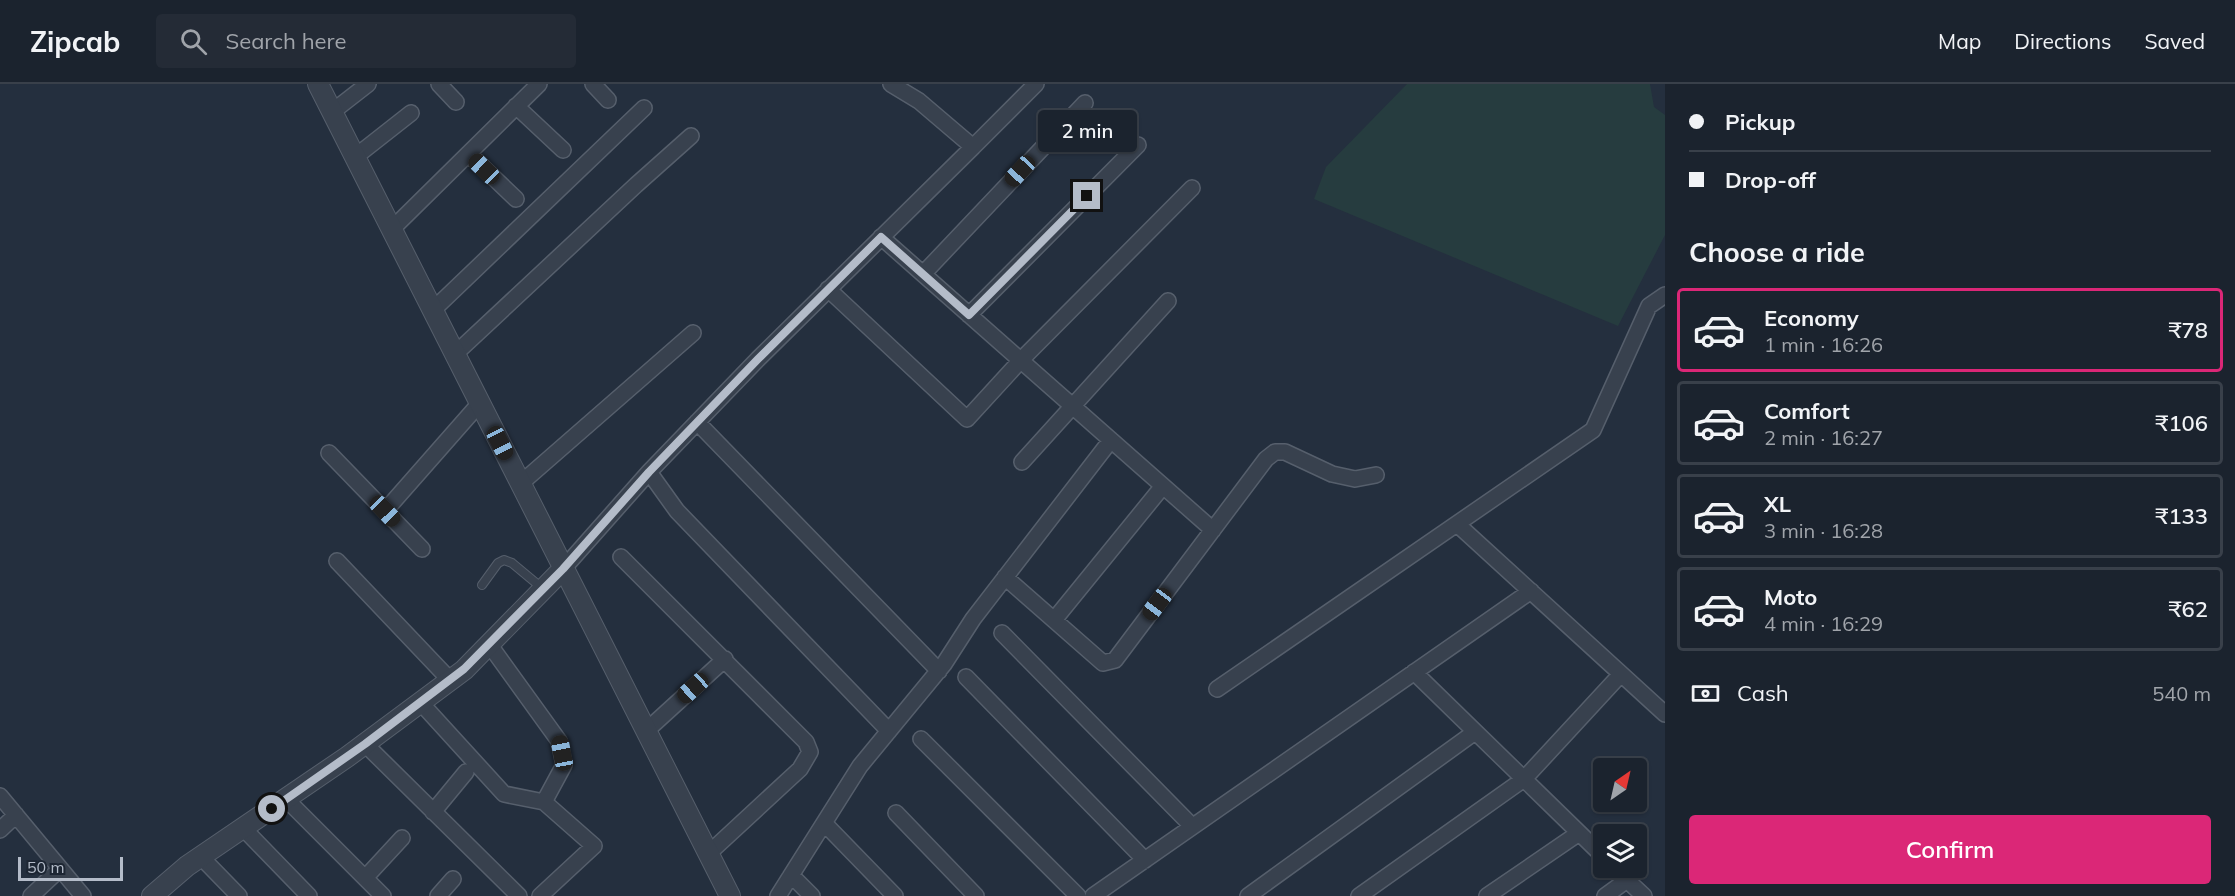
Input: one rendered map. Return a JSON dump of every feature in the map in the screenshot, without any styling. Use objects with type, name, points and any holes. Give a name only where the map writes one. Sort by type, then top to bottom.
[{"type":"street","points":[[318,84],[730,896]]},
{"type":"street","points":[[332,112],[368,84]]},
{"type":"street","points":[[439,84],[456,102]]},
{"type":"street","points":[[391,230],[539,84]]},
{"type":"street","points":[[593,84],[608,100]]},
{"type":"street","points":[[894,85],[919,100],[973,147]]},
{"type":"street","points":[[161,893],[201,857],[365,744],[450,681],[563,569],[697,422],[1032,86]]},
{"type":"street","points":[[923,274],[1085,102]]},
{"type":"street","points":[[516,106],[562,150]]},
{"type":"street","points":[[433,309],[644,108]]},
{"type":"street","points":[[355,157],[411,112]]},
{"type":"street","points":[[455,354],[636,184],[691,136]]},
{"type":"street","points":[[969,315],[1138,145]]},
{"type":"street","points":[[469,154],[516,200]]},
{"type":"street","points":[[828,289],[967,418],[1021,360],[1192,188]]},
{"type":"street","points":[[881,237],[1213,530]]},
{"type":"street","points":[[1217,689],[1593,430],[1649,306],[1665,294]]},
{"type":"street","points":[[1022,462],[1168,301]]},
{"type":"street","points":[[520,484],[693,333]]},
{"type":"street","points":[[385,511],[480,403]]},
{"type":"street","points":[[697,422],[939,670]]},
{"type":"street","points":[[778,896],[860,766],[939,670],[973,619],[1112,440]]},
{"type":"street","points":[[1005,578],[1103,663],[1115,660],[1266,459],[1275,452],[1285,452],[1332,474],[1355,479],[1376,475]]},
{"type":"street","points":[[329,453],[422,549]]},
{"type":"street","points":[[649,472],[677,511],[889,731]]},
{"type":"street","points":[[1054,620],[1163,486]]},
{"type":"street","points":[[1457,524],[1665,714]]},
{"type":"street","points":[[621,557],[806,742],[810,752],[800,769],[708,854]]},
{"type":"street","points":[[337,561],[450,681]]},
{"type":"street","points":[[1093,896],[1531,591]]},
{"type":"street","points":[[1002,633],[1192,826]]},
{"type":"street","points":[[489,644],[560,741],[564,765],[544,802]]},
{"type":"street","points":[[646,731],[725,659]]},
{"type":"street","points":[[1414,672],[1593,846]]},
{"type":"street","points":[[1359,896],[1524,779],[1621,674]]},
{"type":"street","points":[[966,677],[1145,860]]},
{"type":"street","points":[[421,703],[504,794],[544,802],[594,846],[540,896]]},
{"type":"street","points":[[1248,896],[1475,732]]},
{"type":"street","points":[[921,739],[1077,896]]},
{"type":"street","points":[[365,744],[519,896]]},
{"type":"street","points":[[433,812],[466,772]]},
{"type":"street","points":[[0,796],[83,896]]},
{"type":"street","points":[[286,799],[383,896]]},
{"type":"street","points":[[896,813],[976,896]]},
{"type":"street","points":[[0,830],[16,815]]},
{"type":"street","points":[[824,823],[895,896]]},
{"type":"street","points":[[243,828],[309,896]]},
{"type":"street","points":[[1487,896],[1579,833]]},
{"type":"street","points":[[365,878],[402,838]]},
{"type":"street","points":[[201,857],[239,896]]},
{"type":"street","points":[[32,896],[60,869]]},
{"type":"street","points":[[791,874],[812,896]]},
{"type":"street","points":[[438,896],[453,879]]},
{"type":"street","points":[[1605,896],[1627,880],[1644,896]]},
{"type":"lane","points":[[483,585],[498,562],[504,560],[512,563],[543,589]]},
{"type":"green space","points":[[1407,84],[1650,84],[1654,107],[1665,115],[1665,235],[1618,326],[1314,199],[1326,167]]},
{"type":"route","points":[[272,809],[365,744],[464,669],[563,569],[649,472],[758,359],[881,237],[969,315],[1087,196]]}]
